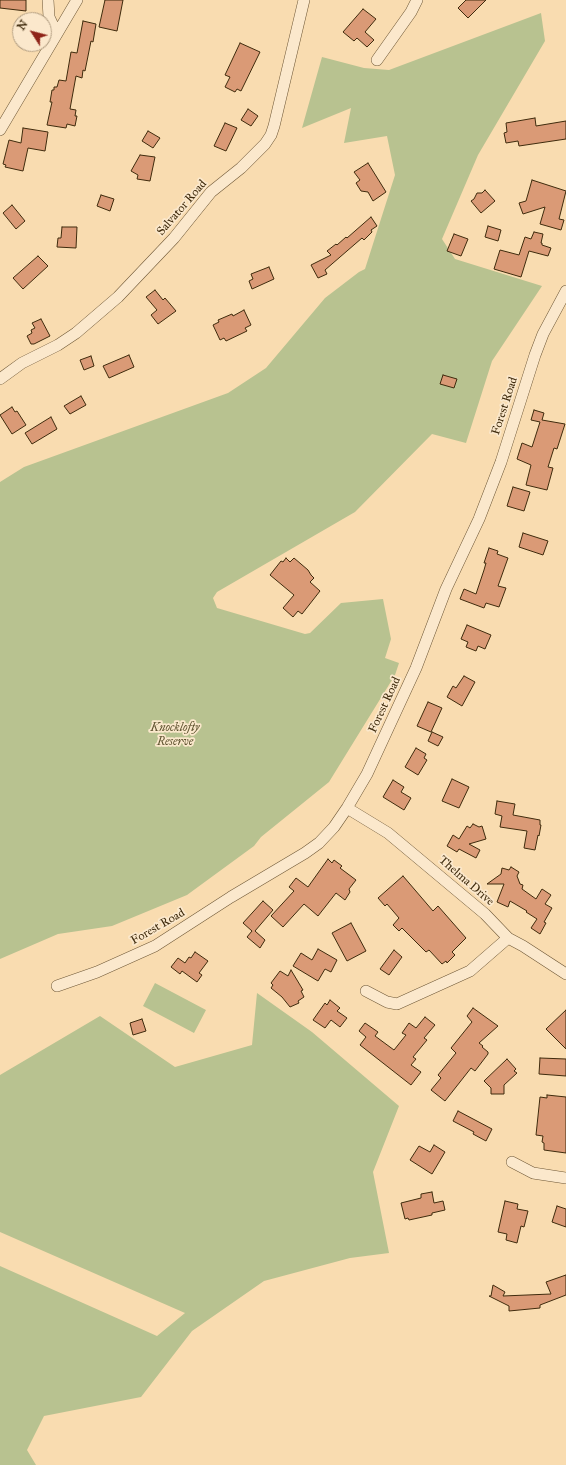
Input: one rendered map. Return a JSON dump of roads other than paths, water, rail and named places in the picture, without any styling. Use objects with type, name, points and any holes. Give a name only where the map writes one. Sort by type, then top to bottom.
[{"type":"street","points":[[48,0],[50,17],[57,34]]},
{"type":"street","points":[[0,130],[77,0]]},
{"type":"street","name":"Salvator Road","points":[[0,379],[22,363],[76,333],[118,297],[174,238],[211,192],[241,168],[265,144],[271,135],[274,126],[304,0]]},
{"type":"street","points":[[376,60],[411,12],[417,0]]},
{"type":"street","name":"Forest Road","points":[[57,986],[97,972],[155,946],[319,843],[334,827],[367,774],[416,668],[446,589],[479,519],[501,462],[543,334],[566,291]]},
{"type":"street","name":"Thelma Drive","points":[[347,808],[388,832],[485,914],[508,938],[566,974]]},
{"type":"street","points":[[366,991],[387,1002],[397,1004],[470,971],[508,938]]},
{"type":"street","points":[[512,1162],[533,1173],[566,1178]]},
{"type":"park label","name":"Knocklofty Reserve","points":[[175,735]]}]
